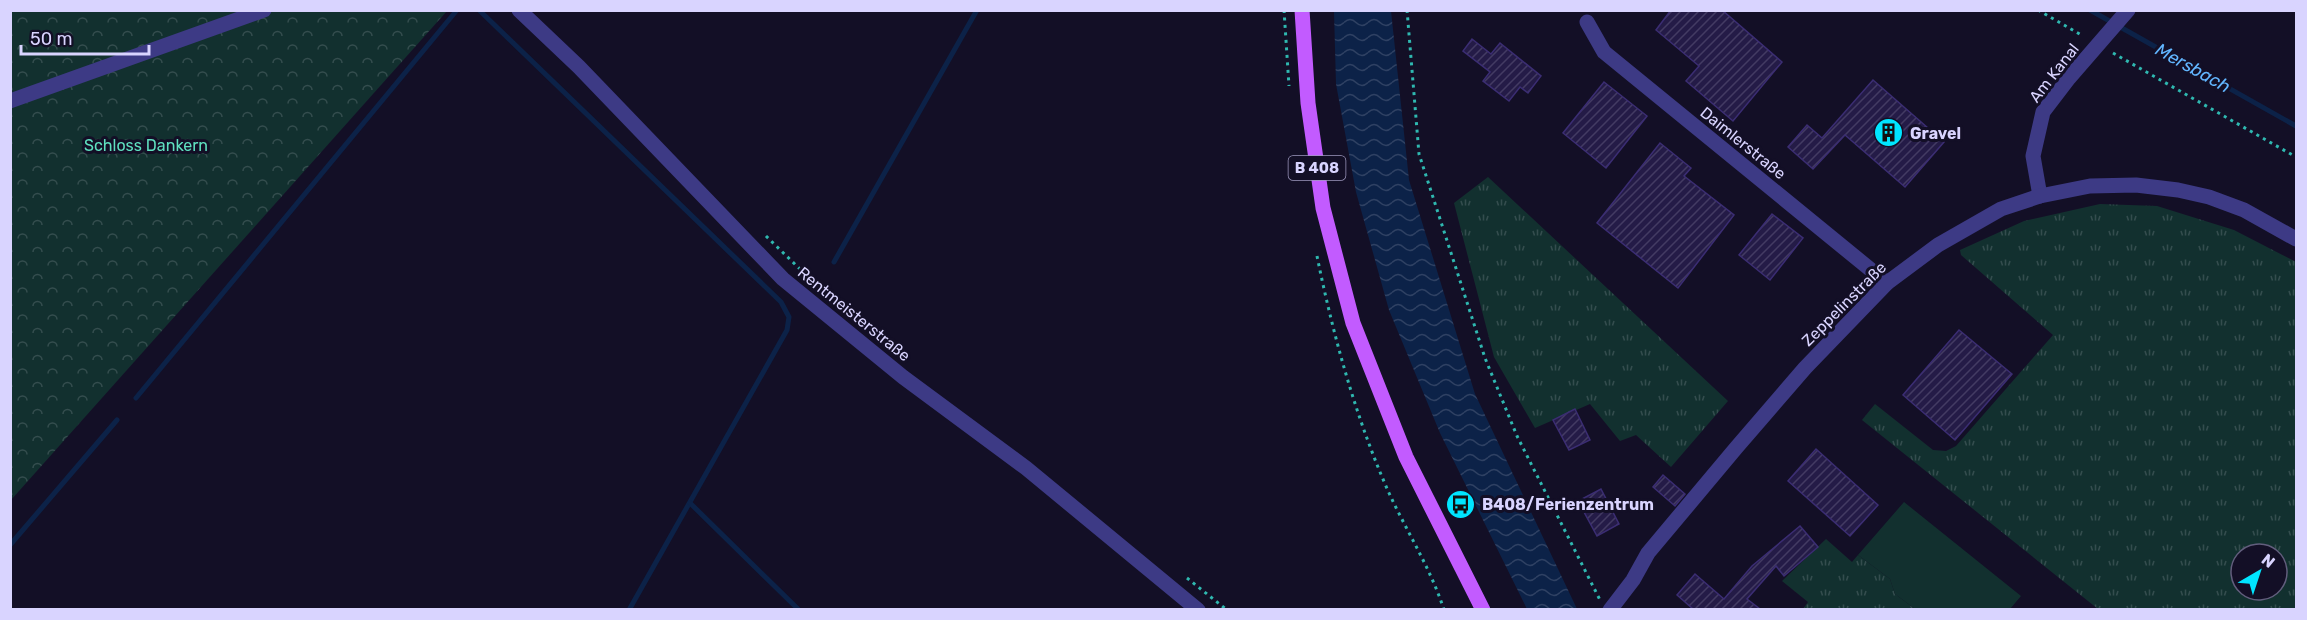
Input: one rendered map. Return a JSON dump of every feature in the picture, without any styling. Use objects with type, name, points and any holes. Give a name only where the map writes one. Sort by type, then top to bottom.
[{"type":"main road","name":"B 408","points":[[1302,10],[1308,103],[1323,208],[1353,323],[1406,457],[1483,609]]},
{"type":"main road","points":[[1466,577],[1470,609]]},
{"type":"street","points":[[10,101],[264,10]]},
{"type":"street","name":"Rentmeisterstraße","points":[[519,10],[579,67],[783,279],[903,377],[1026,468],[1198,609]]},
{"type":"street","name":"Am Kanal","points":[[2040,196],[2033,156],[2043,112],[2128,10]]},
{"type":"street","name":"Daimlerstraße","points":[[1587,22],[1604,52],[1887,283]]},
{"type":"street","name":"Zeppelinstraße","points":[[1610,609],[1633,580],[1648,553],[1736,448],[1804,368],[1887,283],[1938,244],[2001,209],[2040,196],[2090,186],[2136,185],[2178,190],[2209,197],[2244,210],[2296,239]]},
{"type":"path","points":[[1407,10],[1419,154],[1485,358],[1517,436],[1605,609]]},
{"type":"path","points":[[2038,10],[2102,41],[2296,157]]},
{"type":"path","points":[[760,230],[808,278]]},
{"type":"path","points":[[1181,574],[1227,609]]},
{"type":"green space","name":"Schloss Dankern","points":[[11,11],[447,11],[11,500]]},
{"type":"green space","points":[[1488,177],[1728,401],[1671,467],[1636,435],[1620,441],[1590,404],[1535,428],[1494,357],[1454,203]]},
{"type":"green space","points":[[2100,204],[2157,206],[2234,230],[2296,262],[2296,609],[2098,609],[1862,420],[1875,404],[1933,450],[1946,451],[1956,446],[2053,335],[1961,255],[1960,250],[2024,221]]},
{"type":"green space","points":[[1904,502],[2021,596],[2010,609],[1915,609],[1895,594],[1890,579],[1858,555]]},
{"type":"green space","points":[[1826,539],[1852,562],[1858,555],[1890,579],[1895,594],[1915,609],[1803,609],[1808,602],[1782,581]]},
{"type":"water","points":[[1334,11],[1391,11],[1409,180],[1475,394],[1577,609],[1527,609],[1440,433],[1389,310],[1356,192],[1336,84]]},
{"type":"building","points":[[1671,10],[1722,10],[1782,62],[1733,121],[1686,81],[1699,66],[1656,30]]},
{"type":"building","points":[[1472,39],[1491,54],[1500,43],[1541,76],[1528,93],[1520,87],[1509,101],[1483,81],[1490,72],[1463,51]]},
{"type":"building","name":"Gravel","points":[[1873,80],[1944,142],[1905,187],[1845,135],[1813,169],[1788,147],[1807,125],[1822,138]]},
{"type":"building","points":[[1604,82],[1647,116],[1606,168],[1563,133]]},
{"type":"building","points":[[1660,143],[1691,168],[1684,176],[1734,215],[1678,288],[1597,223]]},
{"type":"building","points":[[1772,214],[1803,238],[1770,280],[1739,255]]},
{"type":"building","points":[[1959,330],[2012,374],[1955,440],[1903,395]]},
{"type":"building","points":[[1575,409],[1590,440],[1569,450],[1553,420]]},
{"type":"building","points":[[1816,449],[1878,505],[1850,536],[1788,481]]},
{"type":"building","points":[[1663,475],[1685,494],[1675,506],[1653,487]]},
{"type":"building","points":[[1601,489],[1619,524],[1597,536],[1578,501]]},
{"type":"building","points":[[1800,526],[1818,547],[1784,576],[1776,566],[1747,599],[1760,609],[1693,609],[1677,595],[1695,574],[1724,599],[1752,566]]},
{"type":"waterway","points":[[136,398],[457,10]]},
{"type":"waterway","points":[[479,10],[781,302],[789,317],[787,330],[629,610]]},
{"type":"waterway","points":[[834,262],[977,10]]},
{"type":"waterway","name":"Mersbach","points":[[2090,10],[2296,126]]},
{"type":"waterway","points":[[10,545],[117,420]]},
{"type":"waterway","points":[[690,503],[799,610]]},
{"type":"place","name":"Gravel","points":[[1889,133]]},
{"type":"place","name":"B408/Ferienzentrum","points":[[1461,504]]}]
